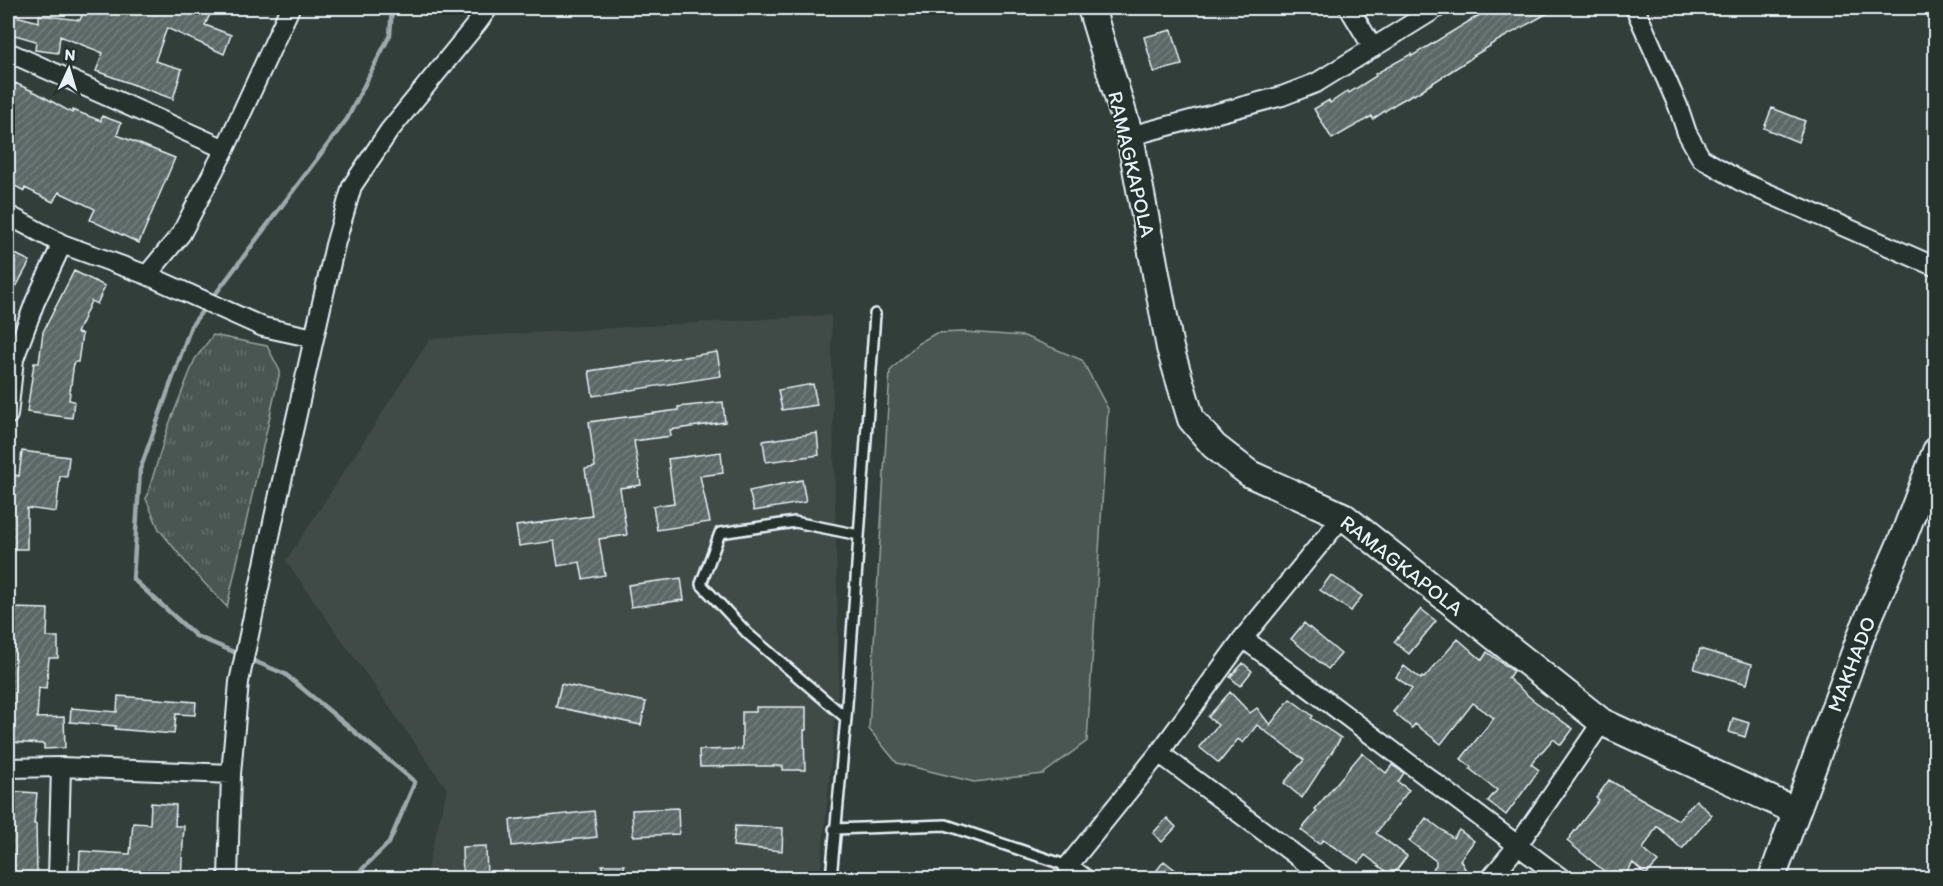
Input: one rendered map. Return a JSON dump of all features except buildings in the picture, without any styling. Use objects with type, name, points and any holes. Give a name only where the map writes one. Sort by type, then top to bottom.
[{"type":"street","points":[[147,275],[181,234],[225,149],[288,8]]},
{"type":"street","points":[[228,879],[231,774],[238,682],[335,245],[352,186],[389,131],[488,8]]},
{"type":"street","name":"RAMAGKAPOLA","points":[[1091,8],[1130,136],[1170,348],[1191,419],[1214,446],[1250,474],[1343,516],[1602,722],[1796,812]]},
{"type":"street","points":[[1349,8],[1373,48]]},
{"type":"street","points":[[1130,136],[1282,96],[1316,83],[1437,8]]},
{"type":"street","points":[[1635,8],[1678,106],[1686,133],[1701,158],[1740,181],[1935,267]]},
{"type":"street","points":[[8,52],[225,149]]},
{"type":"street","points":[[8,215],[62,244],[147,275],[263,327],[314,338]]},
{"type":"street","points":[[8,415],[11,358],[62,244]]},
{"type":"street","name":"MAKHADO","points":[[1772,879],[1862,633],[1903,538],[1935,451]]},
{"type":"street","points":[[1084,879],[1068,866],[1159,753],[1243,638],[1343,516]]},
{"type":"street","points":[[1243,638],[1561,879]]},
{"type":"street","points":[[1491,879],[1518,845],[1602,722]]},
{"type":"street","points":[[1159,753],[1326,879]]},
{"type":"street","points":[[8,768],[62,767],[231,774]]},
{"type":"street","points":[[58,879],[62,767]]},
{"type":"lane","points":[[831,879],[846,718],[875,314]]},
{"type":"lane","points":[[846,718],[748,634],[701,584],[720,533],[795,522],[859,535]]},
{"type":"lane","points":[[834,829],[946,825],[1068,866]]},
{"type":"shaded area","points":[[831,315],[839,678],[820,878],[425,878],[447,789],[286,561],[430,339]]},
{"type":"green space","points":[[964,332],[1024,336],[1082,360],[1108,409],[1087,741],[1043,774],[974,782],[897,763],[869,729],[890,371],[917,344],[936,333]]},
{"type":"green space","points":[[213,335],[267,346],[280,371],[227,607],[191,569],[159,529],[146,499],[168,427],[195,359]]},
{"type":"waterway","points":[[211,300],[347,119],[390,35],[392,8]]},
{"type":"waterway","points":[[206,306],[191,326],[140,470],[133,579],[196,636],[241,655]]},
{"type":"waterway","points":[[249,659],[285,674],[415,782],[389,843],[353,878]]}]
